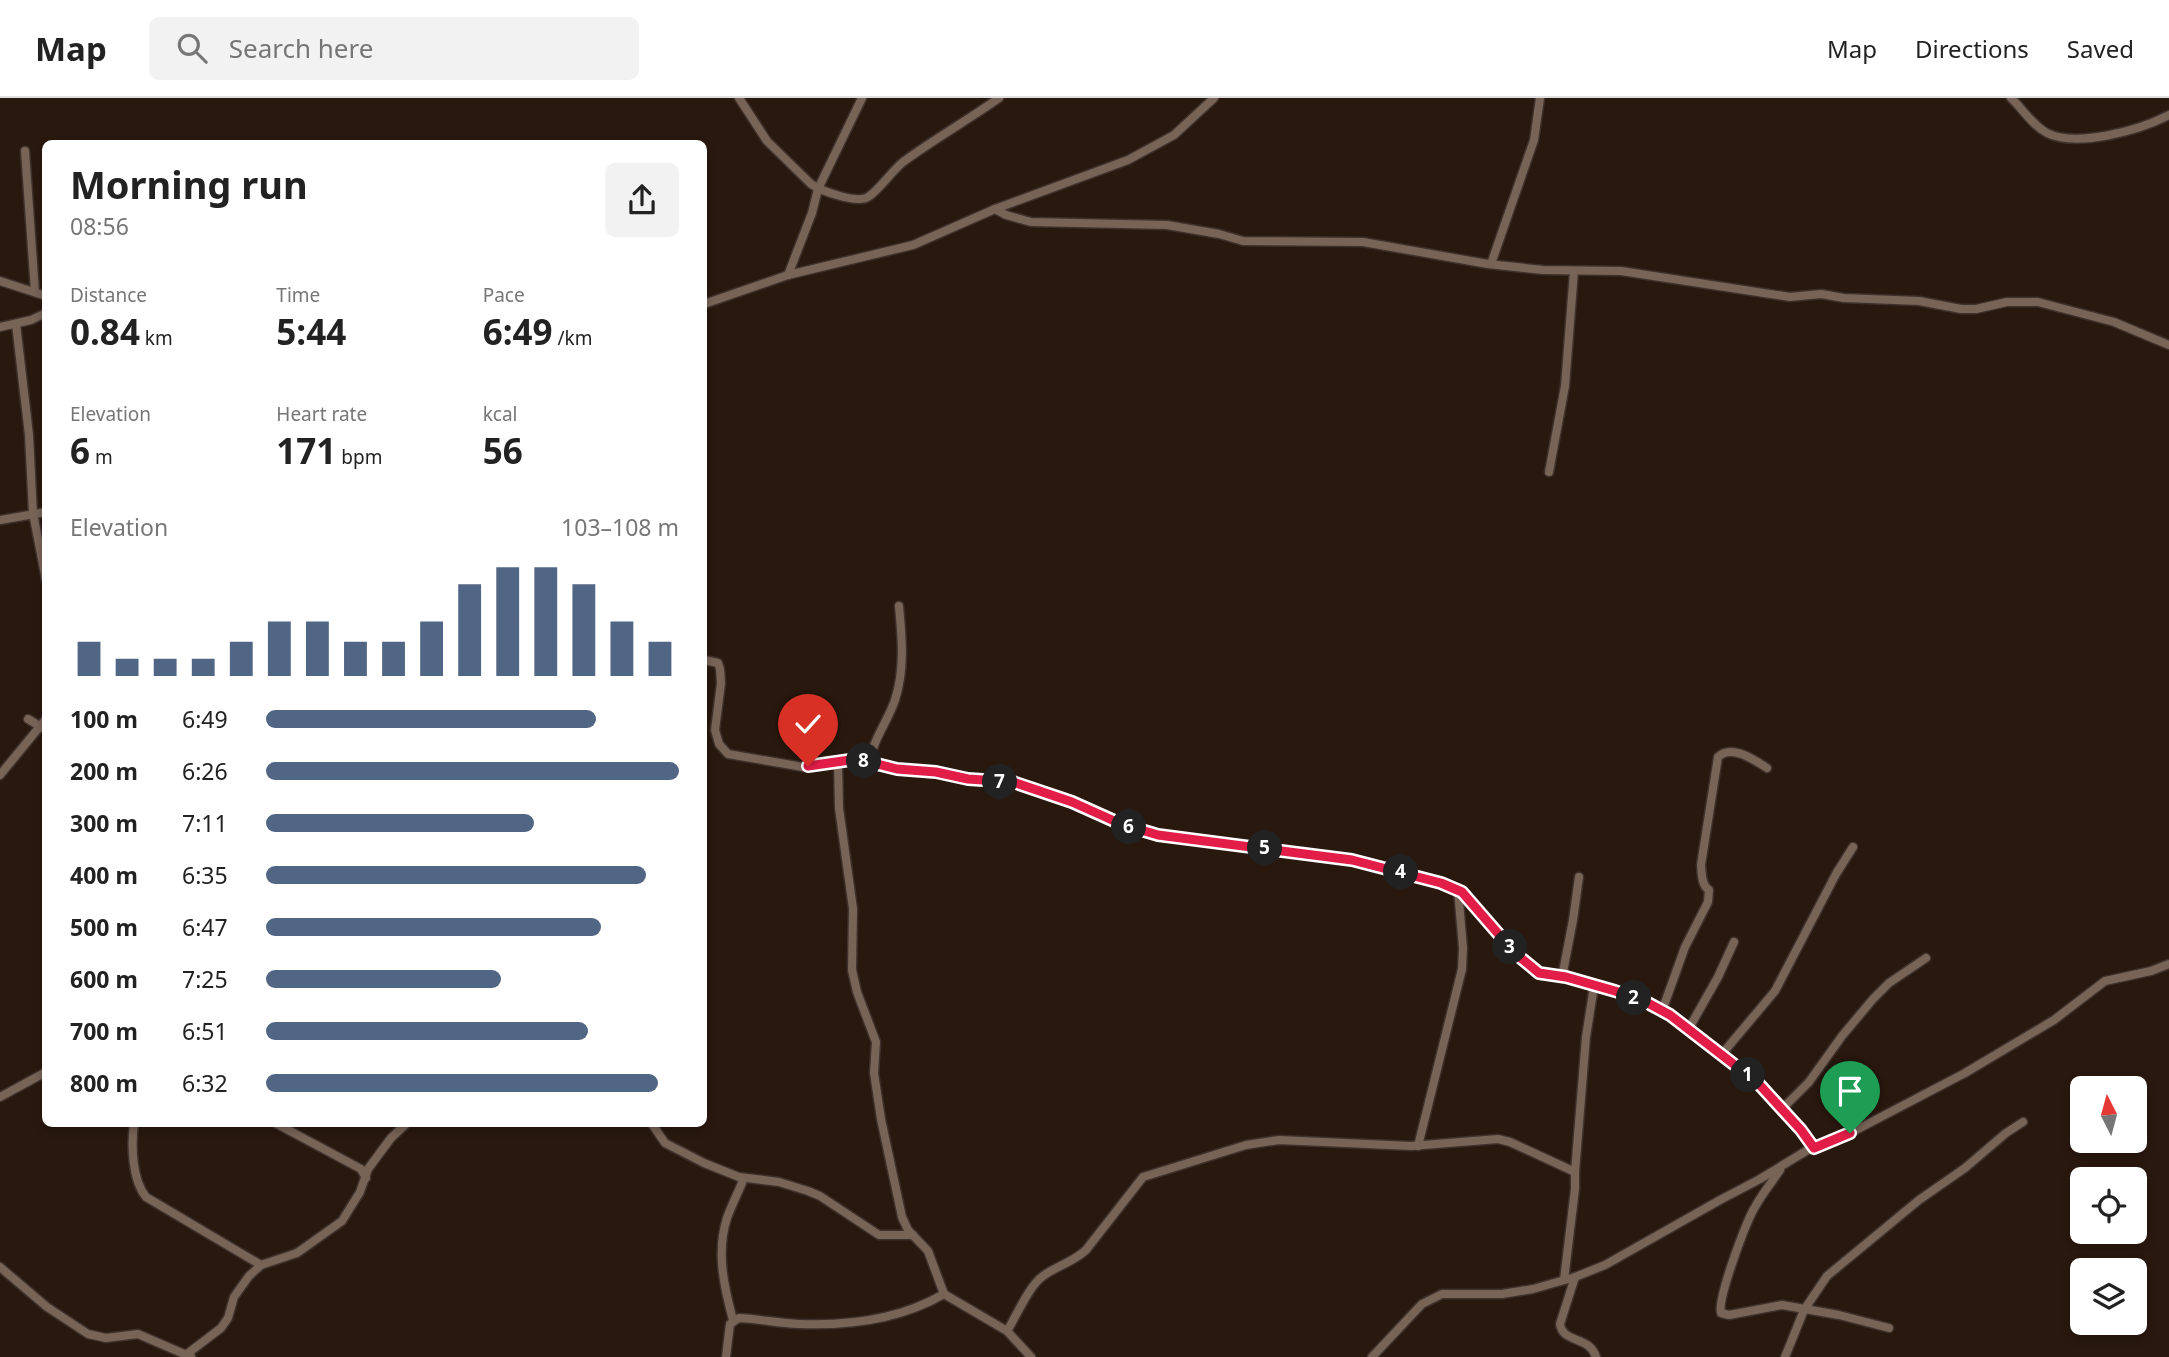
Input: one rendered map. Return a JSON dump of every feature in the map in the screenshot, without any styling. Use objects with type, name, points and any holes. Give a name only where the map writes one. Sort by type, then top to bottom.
[{"type":"street","points":[[739,98],[767,141],[818,189],[854,199],[868,197],[902,163],[999,98]]},
{"type":"street","points":[[788,275],[812,213],[818,189],[862,98]]},
{"type":"street","points":[[707,303],[788,275],[913,245],[995,209],[1128,160],[1174,135],[1214,98]]},
{"type":"street","points":[[1491,264],[1531,150],[1537,128],[1540,98]]},
{"type":"street","points":[[2011,98],[2039,128],[2059,136],[2080,138],[2124,133],[2169,115]]},
{"type":"street","points":[[25,151],[35,291]]},
{"type":"street","points":[[995,209],[1031,222],[1167,225],[1219,234],[1243,242],[1355,242],[1491,264],[1640,273],[1790,297],[1821,294],[1844,298],[1907,300],[1961,309],[1976,309],[2007,302],[2038,302],[2114,322],[2169,345]]},
{"type":"street","points":[[1549,472],[1565,386],[1574,271]]},
{"type":"street","points":[[0,281],[42,294]]},
{"type":"street","points":[[0,327],[42,314]]},
{"type":"street","points":[[16,324],[29,435],[33,513],[42,559]]},
{"type":"street","points":[[0,520],[42,512]]},
{"type":"street","points":[[870,762],[896,699],[903,650],[899,606]]},
{"type":"street","points":[[707,661],[718,663],[720,669],[715,730],[716,739],[728,754],[796,766],[857,759],[897,769],[1013,782],[1072,802],[1121,824],[1158,835],[1364,862],[1458,890],[1527,965],[1544,975],[1560,976],[1633,997],[1662,1011],[1758,1083],[1814,1148]]},
{"type":"street","points":[[28,719],[42,724]]},
{"type":"street","points":[[0,775],[42,727]]},
{"type":"street","points":[[1662,1011],[1685,947],[1709,902],[1709,890],[1702,879],[1701,865],[1718,757],[1723,752],[1732,752],[1746,756],[1766,768]]},
{"type":"street","points":[[838,761],[839,808],[853,909],[853,978],[877,1048],[874,1073],[902,1217],[913,1236],[928,1251],[944,1294],[1007,1331],[1031,1357]]},
{"type":"street","points":[[1722,1055],[1775,990],[1853,847]]},
{"type":"street","points":[[1560,976],[1573,920],[1579,877]]},
{"type":"street","points":[[1418,1146],[1462,969],[1458,890]]},
{"type":"street","points":[[1688,1030],[1718,978],[1734,942]]},
{"type":"street","points":[[1782,1109],[1808,1082],[1872,999],[1889,983],[1926,958]]},
{"type":"street","points":[[1372,1357],[1422,1304],[1432,1298],[1456,1293],[1519,1292],[1575,1277],[1605,1265],[1814,1148],[1858,1129],[1965,1073],[2054,1020],[2105,981],[2151,971],[2169,964]]},
{"type":"street","points":[[1563,1280],[1575,1189],[1586,1037],[1594,986]]},
{"type":"street","points":[[0,1097],[42,1074]]},
{"type":"street","points":[[1785,1357],[1804,1310],[1827,1276],[1919,1200],[2023,1122]]},
{"type":"street","points":[[134,1127],[138,1186],[146,1197],[261,1265]]},
{"type":"street","points":[[283,1127],[361,1169],[366,1178]]},
{"type":"street","points":[[0,1268],[47,1307],[88,1334],[106,1338],[138,1334],[189,1356],[221,1328],[228,1318],[234,1297],[261,1265],[297,1253],[342,1221],[360,1192],[368,1169],[403,1127]]},
{"type":"street","points":[[654,1127],[665,1143],[704,1163],[744,1178],[779,1182],[808,1191],[879,1235],[913,1236]]},
{"type":"street","points":[[1007,1331],[1035,1283],[1046,1273],[1074,1260],[1086,1251],[1134,1185],[1148,1174],[1246,1145],[1268,1141],[1418,1146],[1487,1139],[1503,1140],[1575,1172]]},
{"type":"street","points":[[1782,1167],[1754,1209],[1722,1296],[1724,1304],[1739,1314],[1782,1305],[1839,1315],[1889,1328]]},
{"type":"street","points":[[726,1357],[733,1320],[723,1280],[722,1245],[728,1217],[744,1178]]},
{"type":"street","points":[[1575,1277],[1560,1329],[1566,1335],[1585,1342],[1596,1357]]},
{"type":"street","points":[[733,1320],[812,1325],[859,1321],[912,1309],[944,1294]]},
{"type":"route","points":[[808,766],[857,759],[897,769],[936,772],[988,782],[1013,782],[1072,802],[1144,832],[1352,860],[1441,883],[1462,892],[1515,953],[1539,973],[1566,977],[1615,991],[1646,1002],[1670,1015],[1758,1083],[1814,1148],[1850,1133]]}]
